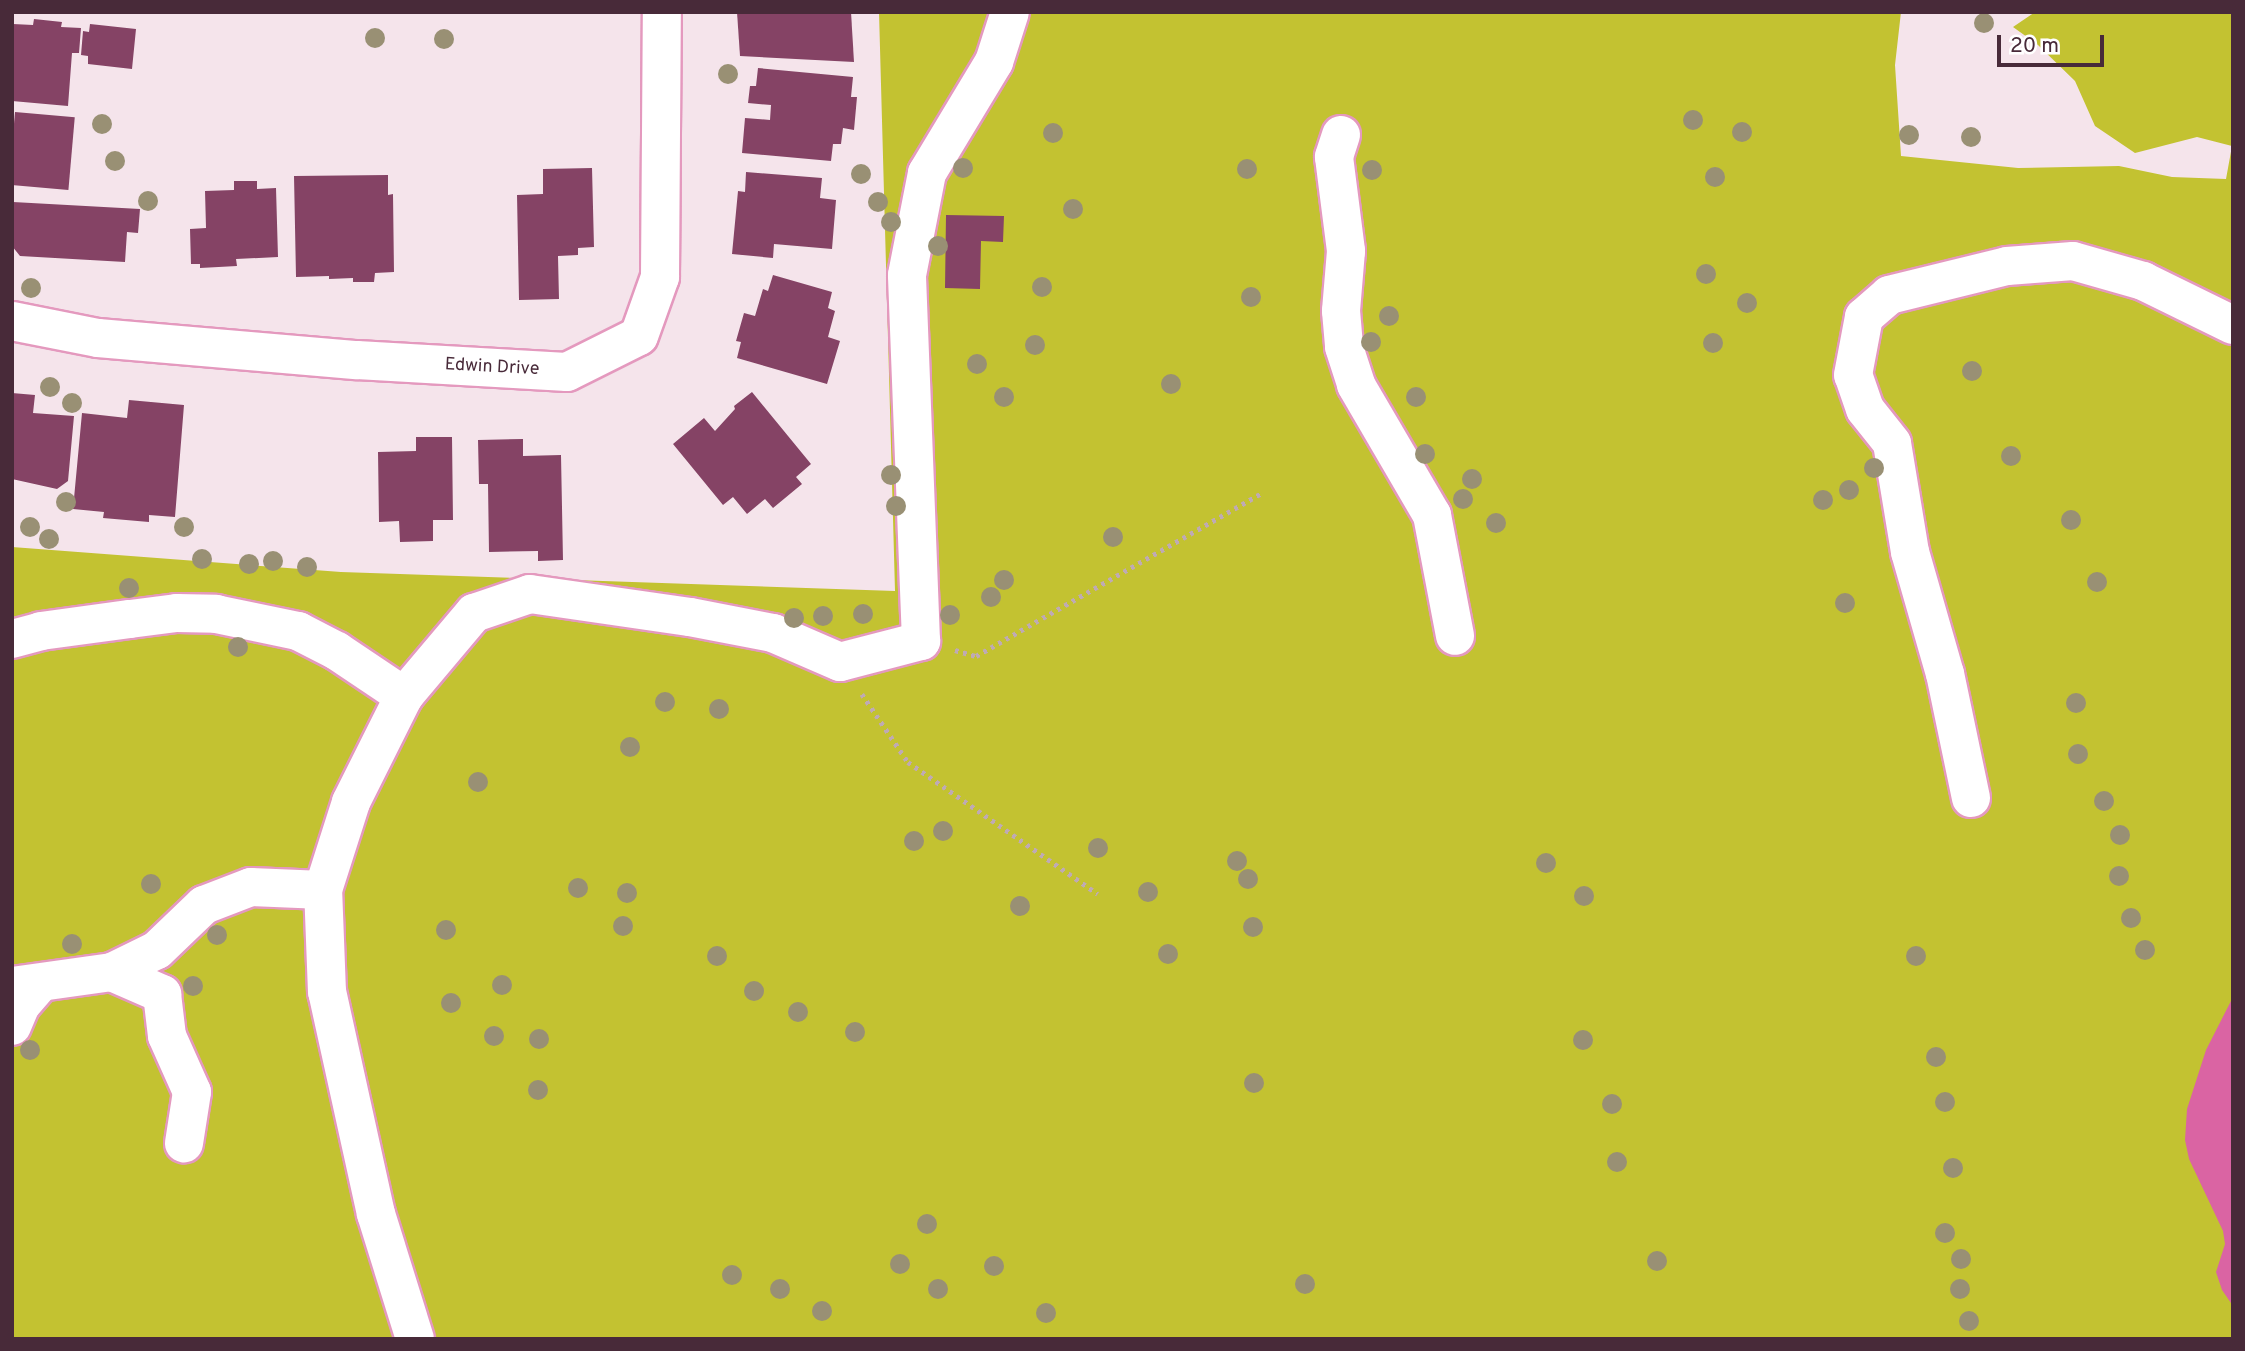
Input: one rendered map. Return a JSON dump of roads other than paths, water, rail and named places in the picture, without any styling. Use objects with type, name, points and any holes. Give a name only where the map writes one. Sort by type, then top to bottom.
[{"type":"street","name":"Edwin Drive","points":[[12,321],[97,338],[357,360],[566,372],[639,336],[660,277],[662,12]]},
{"type":"street","points":[[415,1339],[376,1214],[327,992],[323,890],[351,802],[404,696],[474,613],[530,594],[690,617],[773,634],[840,662],[921,641],[907,275],[926,173],[994,62],[1010,12]]},
{"type":"street","points":[[1341,135],[1334,157],[1346,251],[1341,311],[1344,347],[1356,385],[1432,514],[1455,636]]},
{"type":"street","points":[[1971,798],[1945,674],[1925,613],[1910,552],[1892,443],[1864,409],[1853,374],[1864,317],[1889,295],[2007,266],[2073,261],[2143,281],[2233,324]]},
{"type":"street","points":[[12,639],[41,631],[177,613],[242,617],[298,631],[337,651],[404,696]]},
{"type":"street","points":[[12,1026],[26,984],[112,972],[157,950],[204,905],[251,887],[323,890]]},
{"type":"street","points":[[112,972],[162,994],[167,1036],[192,1092],[184,1143]]}]
